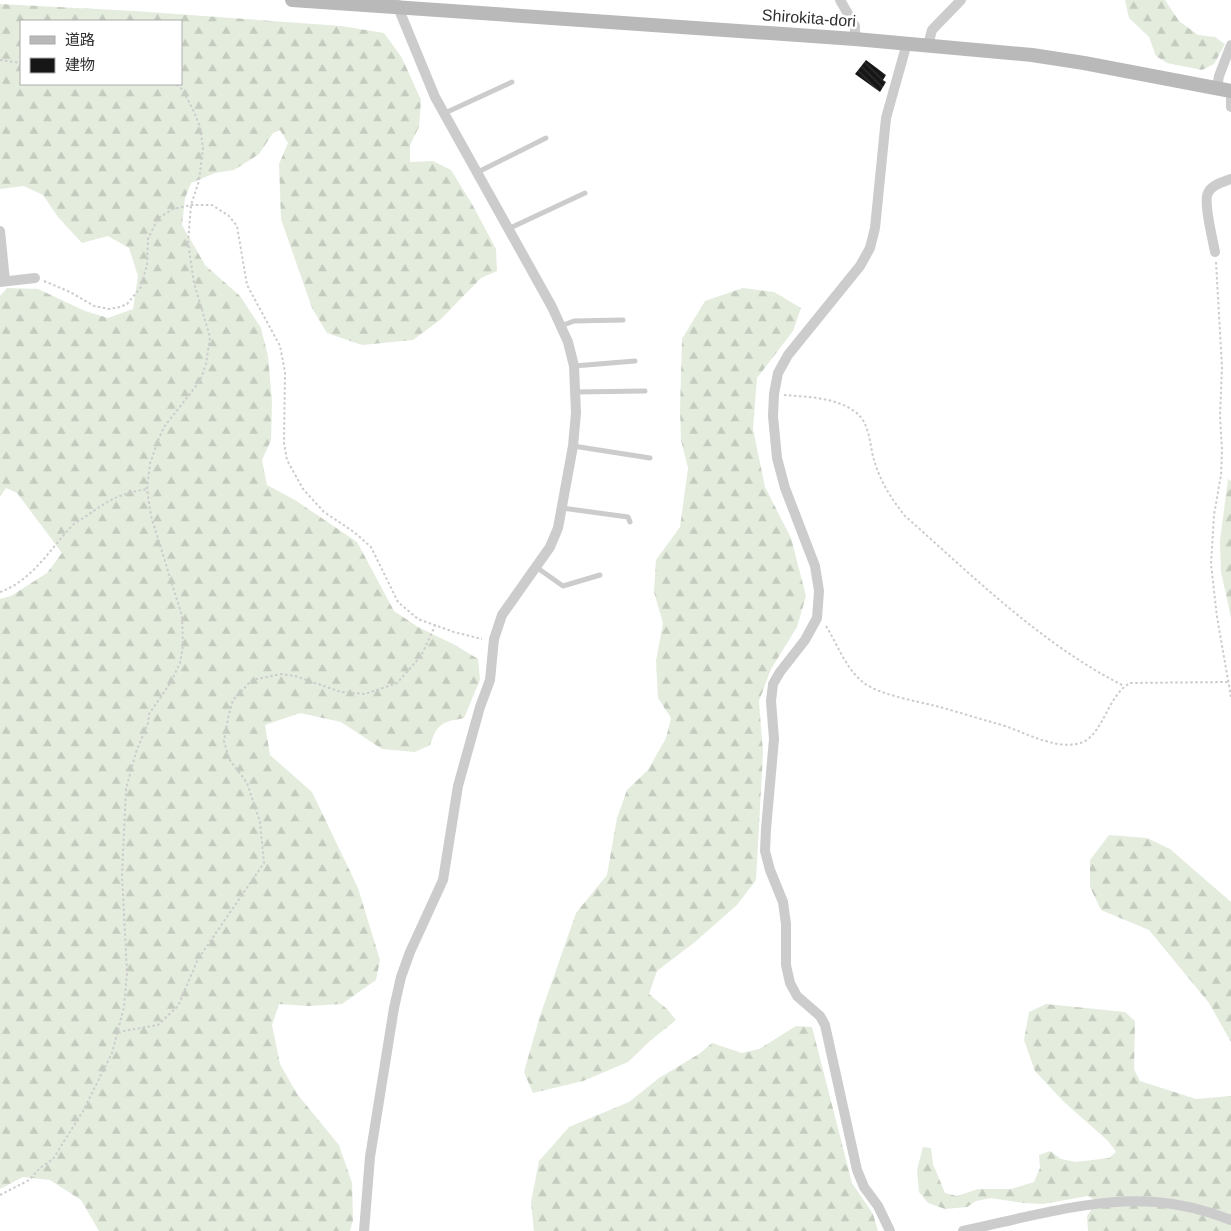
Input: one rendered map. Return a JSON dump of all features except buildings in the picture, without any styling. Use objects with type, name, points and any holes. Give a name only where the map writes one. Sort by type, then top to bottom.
[{"type":"street","name":"Shirokita-dori","points":[[292,0],[397,4],[907,43],[1032,55],[1224,90]]},
{"type":"street","points":[[840,0],[855,26],[855,39]]},
{"type":"street","points":[[928,45],[932,30],[961,0]]},
{"type":"street","points":[[364,1231],[370,1158],[394,1008],[401,977],[410,952],[443,880],[458,786],[480,707],[490,680],[494,639],[502,615],[550,547],[558,528],[576,413],[574,366],[568,342],[561,326],[478,172],[435,97],[397,4]]},
{"type":"street","points":[[890,1231],[878,1206],[864,1187],[857,1170],[825,1025],[820,1016],[797,996],[790,983],[786,965],[786,924],[783,902],[770,870],[765,851],[774,739],[771,701],[773,684],[805,640],[817,618],[819,591],[815,566],[785,488],[777,458],[773,416],[774,394],[778,373],[788,355],[860,266],[870,248],[874,228],[886,118],[907,43]]},
{"type":"street","points":[[1224,90],[1219,76],[1231,45]]},
{"type":"street","points":[[1231,96],[1231,107]]},
{"type":"street","points":[[1215,252],[1206,201],[1208,192],[1214,186],[1231,179]]},
{"type":"street","points":[[3,229],[3,282],[35,278]]},
{"type":"street","points":[[963,1231],[1086,1205],[1118,1203],[1163,1203],[1231,1220]]},
{"type":"lane","points":[[445,113],[512,82]]},
{"type":"lane","points":[[478,172],[546,138]]},
{"type":"lane","points":[[508,229],[585,193]]},
{"type":"lane","points":[[561,326],[574,322],[623,320]]},
{"type":"lane","points":[[574,366],[635,361]]},
{"type":"lane","points":[[575,392],[645,391]]},
{"type":"lane","points":[[572,446],[650,458]]},
{"type":"lane","points":[[561,508],[628,517],[630,522]]},
{"type":"lane","points":[[536,568],[562,586],[600,575]]},
{"type":"path","points":[[0,60],[20,63]]},
{"type":"path","points":[[0,1195],[29,1180],[53,1158],[83,1111],[112,1053],[124,1007],[127,973],[122,874],[126,789],[136,752],[148,723],[149,714],[180,663],[183,646],[182,616],[151,516],[147,489],[150,464],[164,427],[200,381],[206,364],[210,337],[194,283],[188,243],[191,205],[199,181],[203,148],[196,114],[177,85]]},
{"type":"path","points":[[35,278],[70,292],[94,306],[109,309],[120,307],[127,304],[141,287],[146,266],[148,239],[158,218],[173,209],[191,205],[212,205],[229,216],[237,226],[247,285],[280,346],[285,372],[284,443],[287,460],[303,489],[324,512],[354,532],[371,547],[398,602],[418,619],[435,626],[480,638],[494,639]]},
{"type":"path","points":[[1215,252],[1222,359],[1220,416],[1222,451],[1221,475],[1214,514],[1211,564],[1217,617],[1231,697]]},
{"type":"path","points":[[774,394],[813,397],[839,404],[856,412],[866,425],[874,462],[884,484],[894,502],[906,516],[993,595],[1036,630],[1108,678],[1124,686]]},
{"type":"path","points":[[0,592],[24,577],[44,559],[71,526],[107,501],[128,492],[147,489]]},
{"type":"path","points":[[817,618],[823,620],[846,662],[854,674],[865,684],[888,694],[1006,726],[1033,738],[1055,743],[1074,744],[1084,741],[1093,734],[1124,686],[1130,683],[1229,682]]},
{"type":"path","points":[[118,1032],[158,1025],[178,1006],[198,959],[264,863],[260,822],[247,783],[229,759],[224,741],[233,700],[252,680],[281,674],[295,676],[349,693],[365,694],[397,683],[421,656],[435,626]]},
{"type":"green space","points":[[1125,0],[1165,0],[1179,21],[1198,35],[1215,37],[1225,44],[1214,64],[1202,70],[1167,63],[1156,56],[1149,37],[1129,18]]},
{"type":"green space","points":[[0,4],[134,11],[341,26],[384,33],[402,58],[421,100],[419,127],[410,145],[410,162],[433,161],[451,170],[496,249],[497,271],[481,278],[440,320],[413,340],[362,345],[327,333],[312,308],[281,219],[279,164],[288,143],[280,130],[273,133],[259,154],[234,170],[215,173],[191,183],[185,198],[182,225],[205,265],[240,296],[261,328],[268,356],[272,402],[271,440],[262,460],[267,485],[295,500],[357,542],[394,611],[418,627],[455,645],[478,659],[480,680],[464,718],[446,722],[435,732],[430,745],[415,752],[382,749],[341,722],[300,713],[265,725],[270,755],[312,792],[358,888],[380,960],[376,980],[342,1004],[308,1006],[279,1004],[272,1025],[280,1064],[297,1094],[339,1145],[352,1183],[353,1220],[350,1231],[99,1231],[81,1200],[50,1180],[23,1177],[0,1189],[0,599],[11,596],[47,573],[62,553],[17,493],[6,488],[0,497],[0,296],[7,288],[38,289],[85,311],[108,318],[133,309],[138,276],[129,248],[108,236],[82,243],[58,217],[43,195],[24,186],[0,189]]},
{"type":"green space","points":[[743,288],[774,292],[801,308],[793,331],[757,378],[753,429],[765,487],[791,538],[806,596],[797,627],[771,669],[759,701],[763,753],[756,880],[737,905],[695,942],[657,971],[649,994],[667,1009],[676,1020],[628,1062],[583,1081],[533,1093],[524,1072],[540,1016],[576,913],[607,875],[617,818],[627,790],[648,770],[666,738],[671,718],[658,698],[656,661],[663,623],[654,592],[656,560],[680,527],[688,468],[681,440],[682,339],[705,301]]},
{"type":"green space","points":[[1228,479],[1231,481],[1231,617],[1221,572],[1220,541]]},
{"type":"green space","points":[[1109,835],[1147,838],[1170,849],[1231,902],[1231,1042],[1209,1003],[1149,930],[1101,910],[1090,887],[1090,860]]},
{"type":"green space","points":[[1046,1004],[1125,1012],[1135,1021],[1134,1069],[1140,1081],[1196,1099],[1231,1096],[1231,1231],[1088,1231],[1087,1216],[1097,1201],[1088,1196],[1043,1204],[991,1198],[976,1201],[967,1207],[945,1209],[928,1203],[919,1192],[917,1170],[923,1147],[931,1148],[933,1164],[945,1193],[957,1196],[978,1189],[1011,1189],[1034,1182],[1040,1168],[1039,1155],[1050,1151],[1061,1159],[1076,1162],[1109,1158],[1116,1152],[1108,1141],[1063,1101],[1035,1071],[1024,1040],[1029,1012]]},
{"type":"green space","points":[[796,1026],[812,1027],[852,1183],[873,1214],[878,1231],[534,1231],[531,1202],[539,1161],[569,1127],[629,1102],[659,1078],[699,1054],[712,1043],[742,1053],[759,1049]]}]
